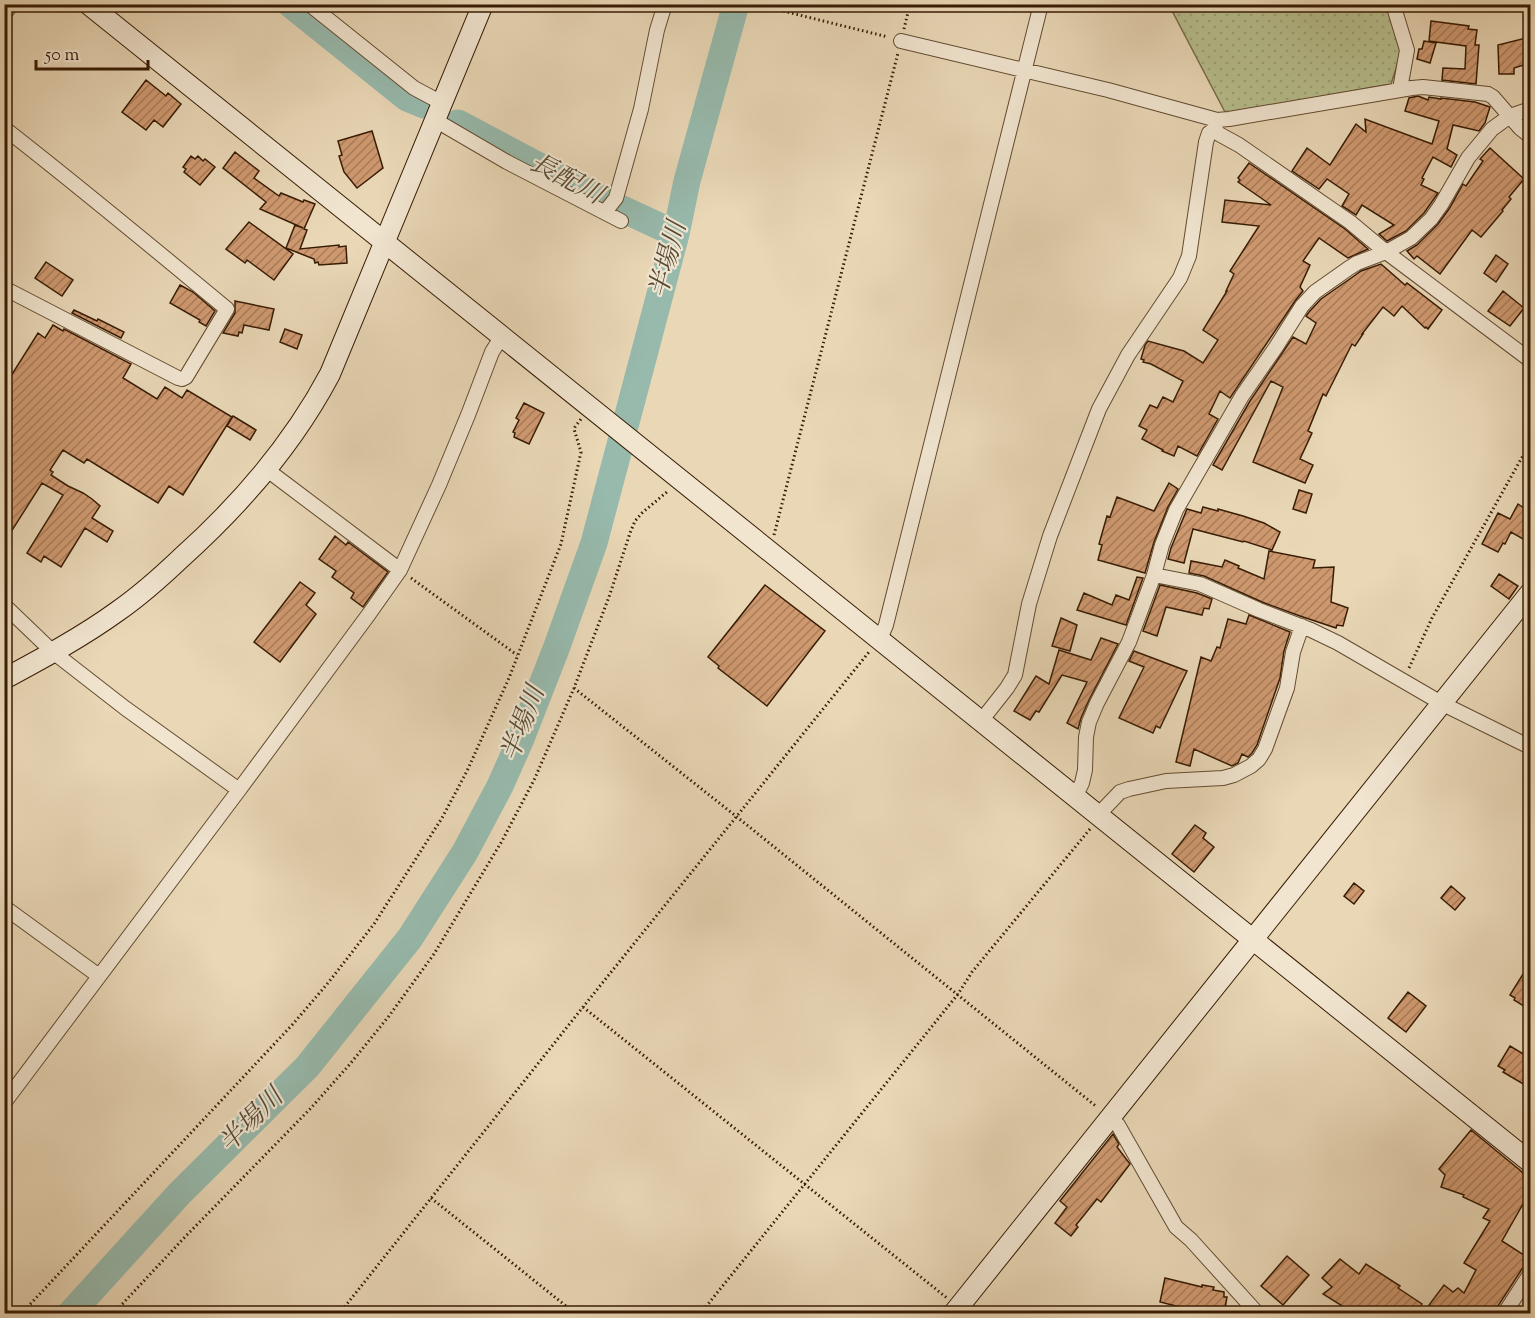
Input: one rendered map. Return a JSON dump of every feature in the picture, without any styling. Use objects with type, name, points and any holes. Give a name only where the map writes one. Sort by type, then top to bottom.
[{"type":"street","points":[[4,14],[12,4]]},
{"type":"street","points":[[88,4],[1530,1162]]},
{"type":"street","points":[[309,4],[414,88],[438,112],[507,162],[609,206],[621,221]]},
{"type":"street","points":[[4,679],[117,612],[158,580],[209,533],[266,469],[298,427],[322,389],[334,364],[483,4]]},
{"type":"street","points":[[609,206],[641,109],[657,30],[665,4]]},
{"type":"street","points":[[880,639],[886,625],[1041,4]]},
{"type":"street","points":[[1394,4],[1407,50],[1400,89]]},
{"type":"street","points":[[901,41],[1108,90],[1216,125]]},
{"type":"street","points":[[981,721],[1015,675],[1029,604],[1050,536],[1099,409],[1128,355],[1180,278],[1189,256],[1206,142],[1216,125],[1229,119],[1423,87],[1488,94],[1530,136]]},
{"type":"street","points":[[1075,797],[1085,770],[1089,722],[1129,642],[1176,510],[1242,396],[1302,306],[1315,292],[1343,271],[1411,238],[1441,205],[1468,158],[1492,129],[1509,116],[1530,109]]},
{"type":"street","points":[[1216,125],[1219,134],[1239,145],[1350,222],[1386,252],[1530,360]]},
{"type":"street","points":[[4,128],[227,309],[186,378],[182,379],[4,288]]},
{"type":"street","points":[[4,1103],[239,790],[400,570],[451,455],[492,352],[502,336]]},
{"type":"street","points":[[266,469],[400,570]]},
{"type":"street","points":[[1154,575],[1200,584],[1302,626],[1338,643],[1443,704],[1530,747]]},
{"type":"street","points":[[959,1311],[1109,1117],[1530,593]]},
{"type":"street","points":[[4,605],[53,652],[125,708],[239,790]]},
{"type":"street","points":[[1098,815],[1120,792],[1167,781],[1223,778],[1234,775],[1259,759],[1287,688],[1293,652],[1302,626]]},
{"type":"street","points":[[4,907],[99,976]]},
{"type":"street","points":[[1109,1117],[1118,1125],[1176,1227],[1191,1240],[1252,1311]]},
{"type":"street","points":[[1504,1314],[1530,1274]]},
{"type":"path","points":[[765,548],[775,533],[910,4]]},
{"type":"path","points":[[779,10],[901,41]]},
{"type":"path","points":[[21,1314],[293,1024],[328,983],[374,924],[442,818],[468,771],[561,544],[581,452],[574,429],[594,411]]},
{"type":"path","points":[[1403,681],[1432,618],[1530,443]]},
{"type":"path","points":[[113,1314],[310,1109],[389,1016],[434,954],[502,842],[535,778],[574,688],[635,521],[679,479]]},
{"type":"path","points":[[400,570],[517,655]]},
{"type":"path","points":[[339,1314],[880,639]]},
{"type":"path","points":[[574,688],[1109,1117]]},
{"type":"path","points":[[700,1314],[958,994],[972,972],[1093,825],[1098,815]]},
{"type":"path","points":[[583,1007],[959,1311]]},
{"type":"path","points":[[431,1198],[576,1314]]},
{"type":"green space","points":[[1169,5],[1386,5],[1401,53],[1391,84],[1226,114]]},
{"type":"building","points":[[1431,21],[1469,26],[1468,29],[1477,30],[1475,45],[1479,45],[1476,84],[1442,80],[1443,68],[1465,69],[1466,46],[1429,41]]},
{"type":"building","points":[[1530,37],[1530,63],[1514,68],[1514,74],[1499,74],[1498,45]]},
{"type":"building","points":[[1424,41],[1436,43],[1430,63],[1417,59]]},
{"type":"building","points":[[146,80],[166,96],[168,93],[181,104],[163,127],[154,120],[146,130],[122,112]]},
{"type":"building","points":[[1418,96],[1428,100],[1429,97],[1475,102],[1490,107],[1485,123],[1479,131],[1453,125],[1447,149],[1457,155],[1451,167],[1433,157],[1422,178],[1424,179],[1421,185],[1438,193],[1424,213],[1406,231],[1387,241],[1379,234],[1394,225],[1362,205],[1356,215],[1342,206],[1349,194],[1327,179],[1319,189],[1292,171],[1307,148],[1330,165],[1356,124],[1366,132],[1365,119],[1432,144],[1439,121],[1405,111],[1409,98]]},
{"type":"building","points":[[372,131],[383,168],[357,188],[344,172],[339,156],[342,155],[338,141]]},
{"type":"building","points":[[1490,148],[1524,179],[1509,197],[1511,199],[1503,211],[1481,237],[1472,230],[1440,274],[1417,256],[1414,259],[1407,251],[1417,245],[1438,224],[1463,184],[1466,186],[1483,161],[1480,159]]},
{"type":"building","points":[[235,152],[259,171],[254,178],[279,196],[281,193],[315,204],[304,229],[307,230],[300,249],[346,246],[347,263],[319,265],[314,259],[286,248],[295,225],[303,228],[260,209],[266,202],[223,168]]},
{"type":"building","points":[[191,156],[195,159],[198,156],[203,161],[205,159],[215,167],[200,185],[184,172],[186,169],[183,167]]},
{"type":"building","points":[[1249,163],[1345,229],[1368,249],[1348,258],[1319,238],[1303,261],[1310,265],[1300,287],[1303,291],[1230,398],[1220,391],[1209,414],[1218,419],[1197,456],[1178,446],[1174,456],[1142,439],[1147,430],[1139,426],[1150,405],[1157,408],[1163,397],[1173,402],[1183,381],[1141,359],[1148,341],[1184,351],[1203,363],[1218,340],[1203,330],[1227,291],[1234,274],[1230,271],[1259,226],[1222,222],[1225,200],[1271,205],[1238,182],[1240,180],[1238,178]]},
{"type":"building","points":[[249,222],[293,254],[274,280],[247,260],[245,263],[226,249]]},
{"type":"building","points":[[1496,255],[1508,264],[1496,282],[1484,273]]},
{"type":"building","points":[[46,262],[73,280],[62,296],[35,278]]},
{"type":"building","points":[[1381,264],[1405,285],[1407,283],[1442,310],[1428,329],[1402,306],[1394,316],[1383,307],[1355,346],[1352,344],[1326,396],[1323,394],[1308,431],[1312,433],[1300,459],[1313,465],[1305,483],[1253,462],[1283,387],[1271,381],[1222,470],[1213,465],[1250,401],[1293,337],[1306,344],[1316,323],[1306,316],[1309,312],[1321,299],[1361,271]]},
{"type":"building","points":[[180,285],[193,292],[215,311],[206,326],[199,322],[200,320],[170,303]]},
{"type":"building","points":[[1503,291],[1524,308],[1510,326],[1488,311]]},
{"type":"building","points":[[235,301],[274,309],[269,330],[244,325],[242,333],[239,332],[238,336],[223,333],[235,313]]},
{"type":"building","points":[[74,310],[124,332],[121,338],[72,313]]},
{"type":"building","points":[[53,325],[131,364],[123,378],[157,399],[165,387],[182,398],[187,390],[232,417],[183,495],[169,486],[158,503],[87,459],[84,463],[63,450],[50,470],[53,472],[51,475],[83,493],[100,506],[92,518],[113,531],[107,542],[85,528],[61,567],[44,556],[41,562],[27,553],[63,495],[42,483],[4,543],[4,387],[38,333],[45,338]]},
{"type":"building","points":[[285,329],[302,335],[297,349],[280,342]]},
{"type":"building","points":[[524,403],[544,413],[529,444],[514,437],[513,432],[519,420],[516,418]]},
{"type":"building","points":[[233,416],[256,430],[250,440],[227,426]]},
{"type":"building","points":[[1169,483],[1178,489],[1154,542],[1145,573],[1098,560],[1102,545],[1099,544],[1107,516],[1110,517],[1117,497],[1154,511]]},
{"type":"building","points":[[1299,490],[1312,494],[1306,513],[1293,509]]},
{"type":"building","points":[[1518,504],[1530,512],[1530,543],[1511,532],[1498,552],[1482,544],[1498,513],[1510,519]]},
{"type":"building","points":[[1203,507],[1243,516],[1264,523],[1280,532],[1272,550],[1193,529],[1184,563],[1168,559],[1187,509],[1201,513]]},
{"type":"building","points":[[335,536],[346,545],[348,542],[388,572],[363,607],[351,598],[354,593],[332,577],[336,571],[319,559]]},
{"type":"building","points":[[1269,551],[1315,560],[1313,568],[1334,567],[1331,602],[1348,608],[1343,626],[1337,625],[1336,628],[1300,616],[1204,576],[1189,573],[1191,561],[1222,567],[1225,560],[1264,579]]},
{"type":"building","points":[[1499,574],[1518,586],[1509,599],[1491,586]]},
{"type":"building","points":[[1137,577],[1143,578],[1126,625],[1077,610],[1084,593],[1112,605],[1116,595],[1129,600]]},
{"type":"building","points":[[300,582],[315,593],[306,605],[316,614],[280,662],[254,642]]},
{"type":"building","points":[[765,585],[825,631],[767,706],[718,668],[719,666],[708,657]]},
{"type":"building","points":[[1160,585],[1197,593],[1212,599],[1209,609],[1204,608],[1202,615],[1166,607],[1157,636],[1143,631]]},
{"type":"building","points":[[1249,615],[1290,632],[1284,651],[1280,678],[1257,745],[1248,757],[1242,754],[1238,763],[1232,766],[1194,749],[1190,766],[1176,762],[1201,657],[1211,661],[1217,647],[1220,648],[1228,619],[1246,624]]},
{"type":"building","points":[[1061,618],[1077,625],[1070,651],[1052,646]]},
{"type":"building","points":[[1101,638],[1118,644],[1089,700],[1078,729],[1067,723],[1087,682],[1062,675],[1039,712],[1036,711],[1030,720],[1014,711],[1036,676],[1049,684],[1059,650],[1091,660]]},
{"type":"building","points":[[1134,651],[1187,671],[1160,728],[1156,726],[1153,733],[1119,718],[1144,667],[1129,661]]},
{"type":"building","points":[[1195,825],[1206,833],[1203,838],[1214,847],[1194,872],[1172,854]]},
{"type":"building","points":[[1354,883],[1364,891],[1354,904],[1344,896]]},
{"type":"building","points":[[1451,886],[1465,898],[1455,910],[1441,898]]},
{"type":"building","points":[[1523,974],[1530,979],[1530,1001],[1527,1008],[1510,995]]},
{"type":"building","points":[[1408,992],[1426,1006],[1406,1032],[1388,1018]]},
{"type":"building","points":[[1510,1046],[1530,1058],[1530,1088],[1503,1072],[1505,1070],[1498,1066]]},
{"type":"building","points":[[1471,1130],[1521,1171],[1530,1182],[1530,1212],[1523,1204],[1502,1241],[1530,1259],[1530,1265],[1522,1269],[1495,1314],[1472,1314],[1459,1306],[1454,1314],[1441,1314],[1429,1305],[1444,1285],[1453,1292],[1458,1288],[1464,1293],[1476,1270],[1464,1263],[1490,1221],[1483,1218],[1489,1209],[1463,1197],[1464,1195],[1441,1187],[1445,1175],[1439,1169]]},
{"type":"building","points":[[1113,1134],[1119,1144],[1117,1147],[1130,1164],[1101,1202],[1097,1199],[1076,1225],[1078,1227],[1071,1236],[1055,1223],[1067,1207],[1060,1201]]},
{"type":"building","points":[[1287,1256],[1309,1275],[1283,1305],[1261,1286]]},
{"type":"building","points":[[1340,1259],[1359,1274],[1366,1264],[1400,1286],[1398,1288],[1422,1304],[1416,1314],[1355,1314],[1323,1294],[1332,1287],[1322,1278]]},
{"type":"building","points":[[1165,1278],[1202,1287],[1202,1285],[1214,1287],[1213,1290],[1224,1292],[1224,1297],[1227,1297],[1224,1314],[1208,1314],[1160,1302]]},
{"type":"waterway","name":"長配川","points":[[290,4],[407,98],[424,105]]},
{"type":"waterway","name":"半場川","points":[[70,1314],[179,1194],[307,1067],[410,938],[465,852],[500,786],[556,649],[594,543],[676,234],[687,181],[736,4]]},
{"type":"waterway","name":"長配川","points":[[458,123],[603,200],[676,234]]}]
